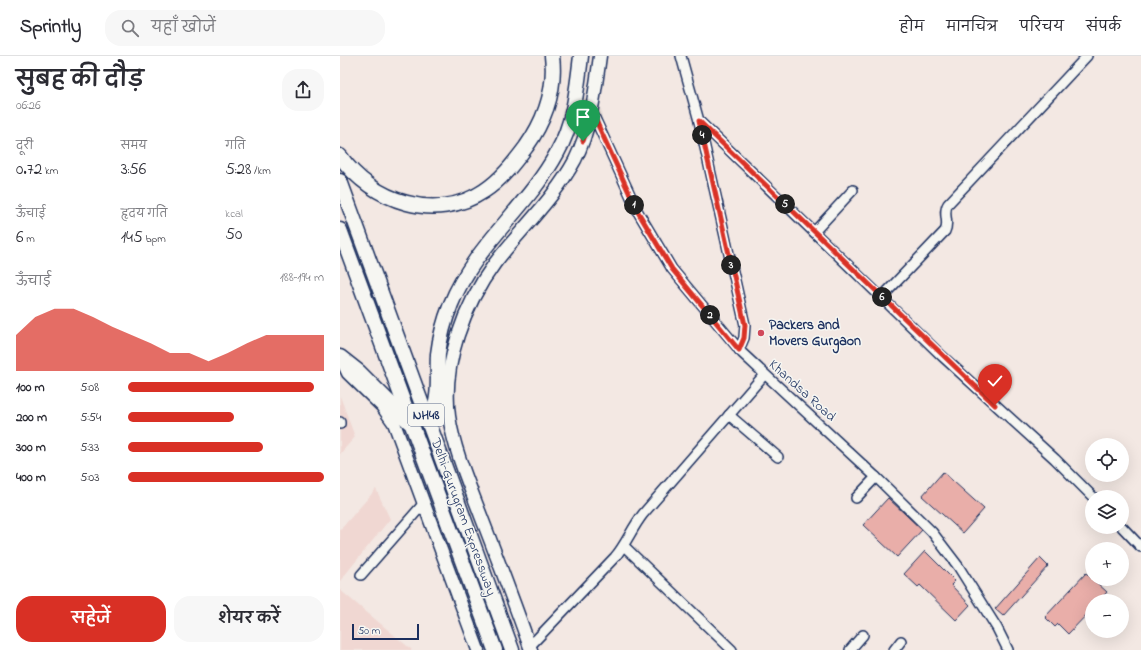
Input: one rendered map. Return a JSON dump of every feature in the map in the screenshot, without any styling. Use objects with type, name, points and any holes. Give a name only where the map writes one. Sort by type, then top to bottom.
[{"type":"highway","points":[[340,156],[357,175],[375,189],[398,201],[420,206],[438,206],[454,204],[475,197],[506,173],[531,139],[544,113],[551,94],[553,81],[552,56]]},
{"type":"highway","points":[[430,426],[437,396],[438,354],[442,331],[451,304],[472,267],[544,174],[558,152],[568,129],[575,102],[581,56]]},
{"type":"highway","name":"Delhi-Gurugram Expressway","points":[[340,181],[512,650]]},
{"type":"highway","name":"Delhi-Gurugram Expressway","points":[[340,230],[495,650]]},
{"type":"highway","points":[[340,357],[359,372],[412,426]]},
{"type":"main road","points":[[531,648],[462,468],[449,416],[448,397],[451,360],[457,340],[478,290],[496,263],[547,202],[563,179],[583,141],[592,112],[600,56]]},
{"type":"main road","points":[[340,357],[348,373],[382,406],[394,423],[478,650]]},
{"type":"street","points":[[681,56],[699,121],[745,325],[744,338],[739,350]]},
{"type":"street","points":[[882,297],[945,231],[947,226],[945,211],[948,204],[1087,56]]},
{"type":"street","name":"Khandsa Road","points":[[592,112],[638,212],[672,269],[739,350],[764,375],[876,477],[932,532],[948,551],[997,628],[1008,650]]},
{"type":"street","points":[[699,121],[947,360],[1055,459],[1086,490]]},
{"type":"street","points":[[814,232],[853,190]]},
{"type":"street","points":[[531,648],[624,546],[634,526],[764,375]]},
{"type":"street","points":[[729,415],[778,457]]},
{"type":"street","points":[[856,498],[876,477]]},
{"type":"street","points":[[361,575],[424,503]]},
{"type":"street","points":[[1129,534],[1141,547]]},
{"type":"street","points":[[624,546],[732,650]]},
{"type":"street","points":[[850,650],[863,635]]},
{"type":"street","points":[[894,650],[902,641]]},
{"type":"shaded area","points":[[340,396],[355,437],[340,454]]},
{"type":"shaded area","points":[[376,489],[390,519],[340,581],[340,530]]},
{"type":"shaded area","points":[[340,590],[412,650],[340,650]]},
{"type":"building","points":[[943,472],[984,509],[963,533],[922,496]]},
{"type":"building","points":[[888,498],[922,530],[897,557],[863,525]]},
{"type":"building","points":[[925,551],[955,581],[951,585],[970,605],[956,620],[920,585],[918,587],[904,574]]},
{"type":"building","points":[[1040,558],[1048,566],[1003,616],[995,609]]},
{"type":"building","points":[[1085,574],[1085,586],[1100,586],[1107,592],[1105,594],[1085,594],[1085,616],[1068,634],[1058,624],[1055,627],[1045,617]]},
{"type":"place","name":"Packers and Movers Gurgaon","points":[[761,333]]},
{"type":"route","points":[[583,141],[592,112],[629,195],[672,269],[739,350],[744,338],[745,325],[699,121],[908,321],[942,356],[995,405]]}]
